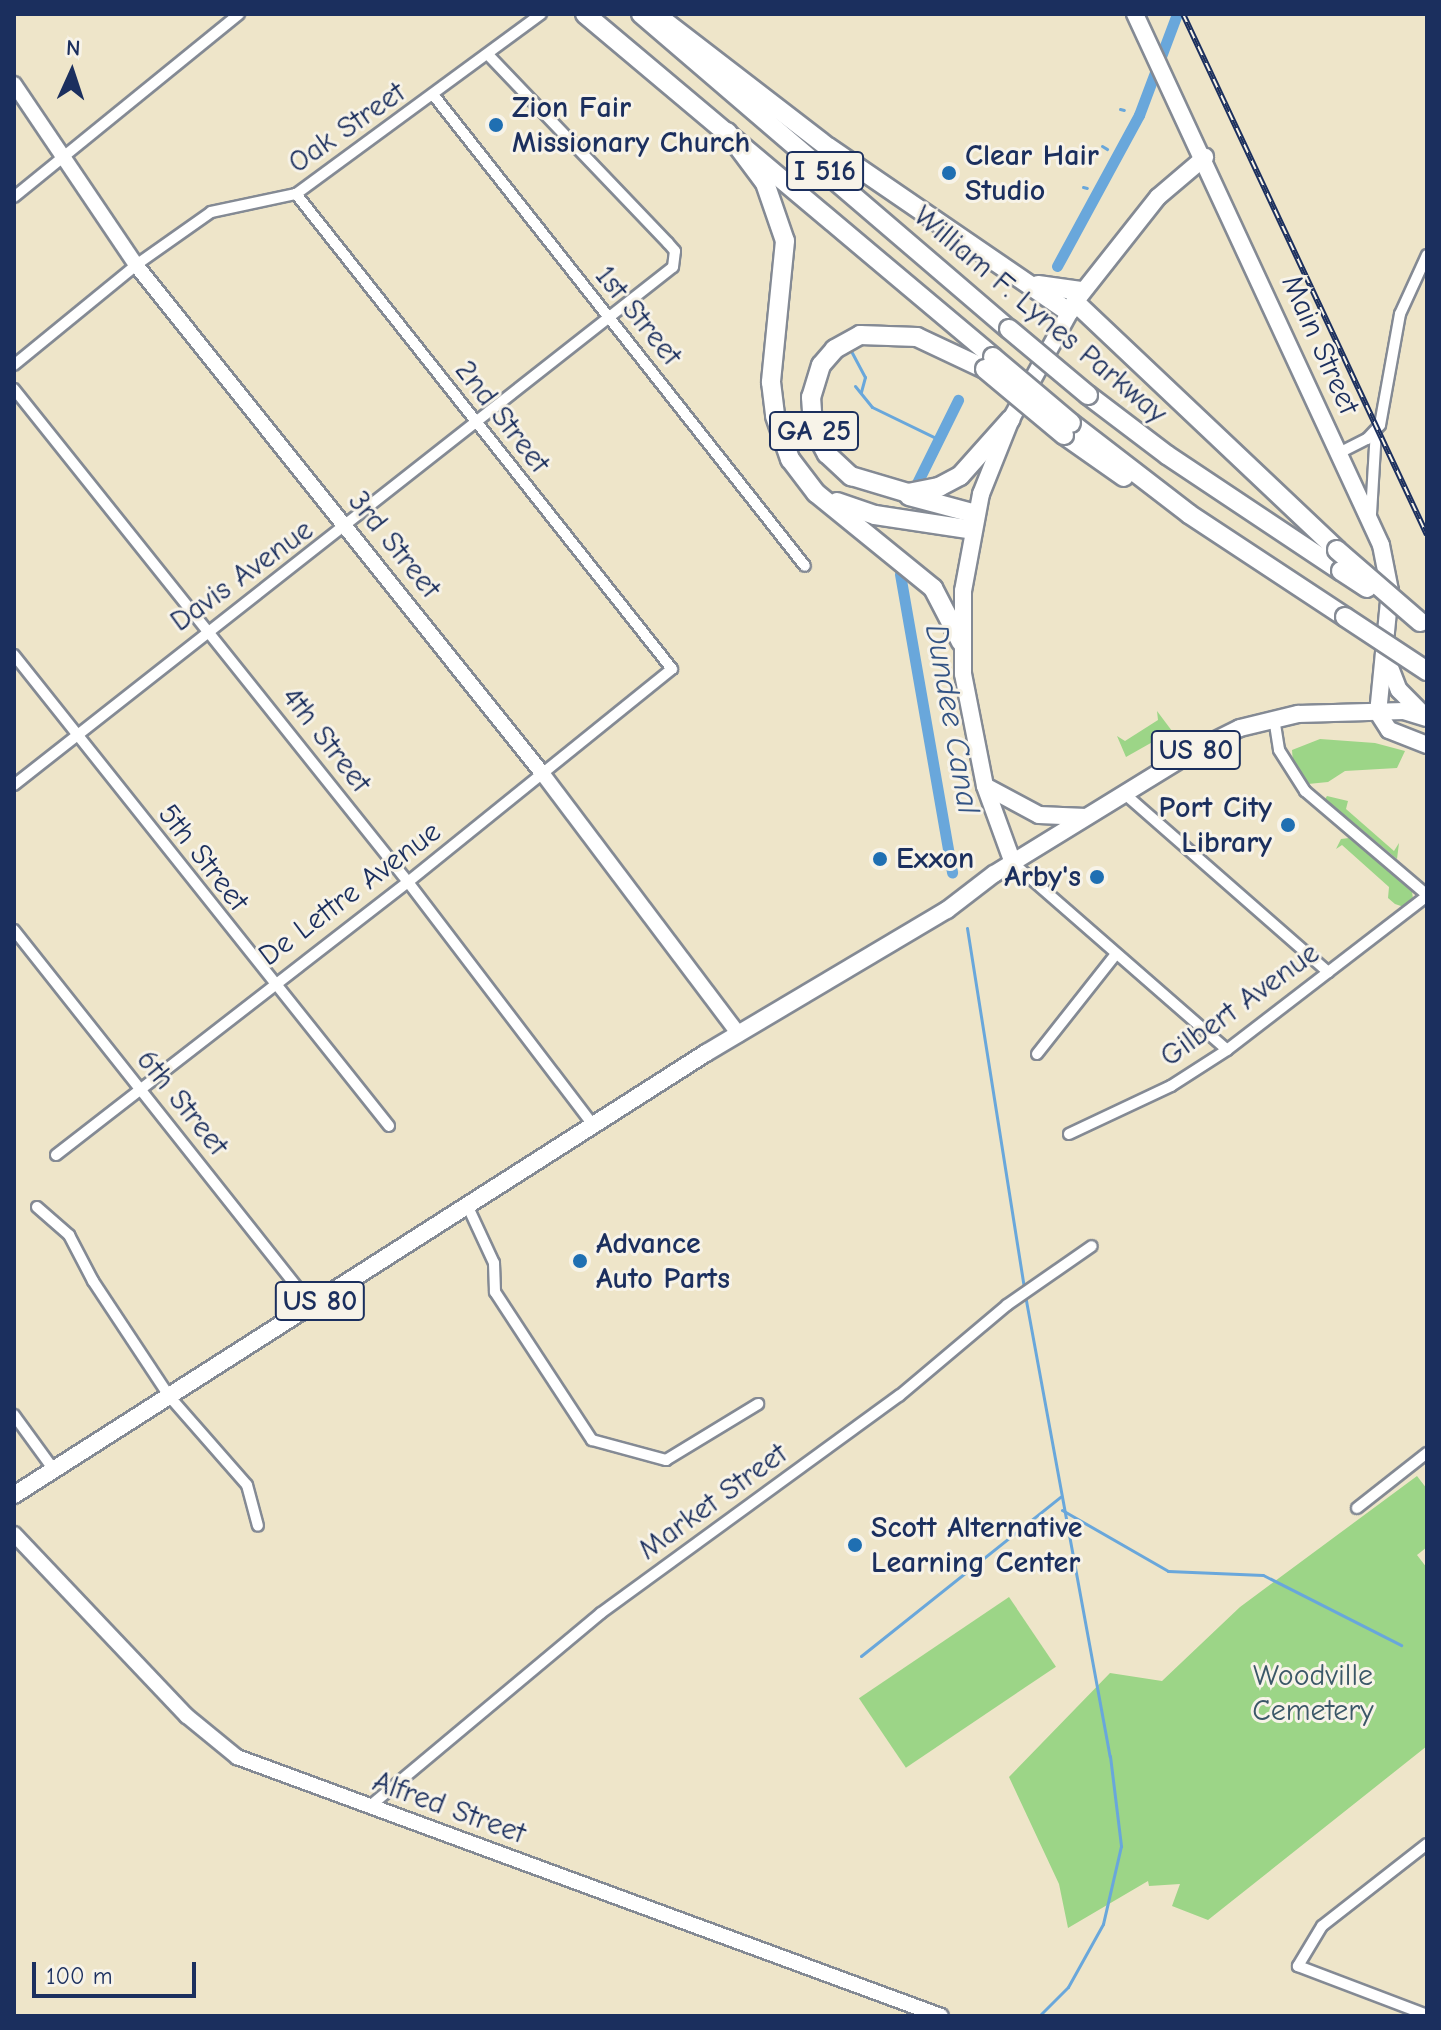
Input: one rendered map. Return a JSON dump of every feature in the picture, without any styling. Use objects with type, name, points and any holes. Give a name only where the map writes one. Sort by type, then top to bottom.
[{"type":"highway","points":[[585,14],[727,132],[765,183],[781,221],[786,261],[772,400],[790,459],[816,493],[924,578],[940,598],[961,642]]},
{"type":"highway","name":"William F. Lynes Parkway","points":[[641,14],[1088,395],[1167,455],[1423,625]]},
{"type":"highway","points":[[655,14],[828,147],[1032,283],[1075,302],[1337,550],[1423,625]]},
{"type":"highway","name":"William F. Lynes Parkway","points":[[727,132],[1068,429],[1189,514],[1427,671]]},
{"type":"highway","name":"GA 25","points":[[989,363],[929,340],[892,333],[860,335],[829,354],[814,379],[813,428],[839,467],[886,490],[923,492],[960,476],[1011,419]]},
{"type":"highway","points":[[886,490],[975,522]]},
{"type":"highway","points":[[816,493],[875,515],[975,522]]},
{"type":"main road","name":"Main Street","points":[[1135,14],[1205,157],[1372,520],[1390,591],[1378,713]]},
{"type":"main road","name":"GA 25","points":[[1011,419],[1075,302],[1158,197],[1205,157]]},
{"type":"main road","points":[[1011,419],[975,522],[961,642],[967,710],[985,786],[1013,863]]},
{"type":"main road","points":[[1386,653],[1399,690],[1427,718]]},
{"type":"main road","name":"US 80","points":[[14,1495],[739,1034],[947,910],[1013,863],[1209,743],[1274,718],[1404,711],[1427,718]]},
{"type":"main road","points":[[1378,713],[1389,730],[1427,745]]},
{"type":"main road","points":[[985,786],[1039,815],[1088,817]]},
{"type":"street","points":[[14,197],[239,14]]},
{"type":"street","name":"Oak Street","points":[[14,365],[136,265],[211,212],[296,194],[435,97],[541,14]]},
{"type":"street","name":"Davis Avenue","points":[[14,785],[207,628],[347,528],[607,314],[673,267],[675,251],[489,56]]},
{"type":"street","name":"3rd Street","points":[[14,84],[136,265],[542,773],[739,1034]]},
{"type":"street","name":"1st Street","points":[[435,97],[805,566]]},
{"type":"street","name":"2nd Street","points":[[296,194],[672,669]]},
{"type":"street","points":[[1372,520],[1370,481],[1376,431],[1400,314],[1427,255]]},
{"type":"street","name":"4th Street","points":[[14,389],[408,882],[594,1126]]},
{"type":"street","points":[[1339,453],[1376,431]]},
{"type":"street","name":"5th Street","points":[[14,655],[80,734],[272,983],[389,1126]]},
{"type":"street","name":"De Lettre Avenue","points":[[56,1155],[272,983],[408,882],[672,669]]},
{"type":"street","points":[[1274,718],[1279,750],[1305,791],[1427,896]]},
{"type":"street","points":[[1126,795],[1328,972]]},
{"type":"street","points":[[1013,863],[1227,1050]]},
{"type":"street","name":"Gilbert Avenue","points":[[1069,1134],[1171,1086],[1227,1050],[1427,896]]},
{"type":"street","name":"6th Street","points":[[14,930],[312,1306]]},
{"type":"street","points":[[1037,1054],[1116,954]]},
{"type":"street","points":[[37,1207],[69,1235],[93,1281],[169,1396],[247,1485],[258,1526]]},
{"type":"street","points":[[468,1207],[494,1263],[495,1292],[592,1440],[666,1460],[758,1404]]},
{"type":"street","name":"Market Street","points":[[369,1807],[601,1613],[899,1396],[1007,1305],[1048,1281],[1092,1246]]},
{"type":"street","points":[[14,1415],[54,1470]]},
{"type":"street","points":[[1357,1508],[1427,1453]]},
{"type":"street","name":"Alfred Street","points":[[14,1534],[187,1716],[237,1757],[941,2016]]},
{"type":"street","points":[[1427,1844],[1322,1926],[1298,1966],[1427,2015]]},
{"type":"green space","points":[[1157,711],[1172,731],[1126,757],[1117,736],[1125,741],[1158,720]]},
{"type":"green space","points":[[1320,739],[1375,743],[1405,751],[1397,768],[1345,771],[1328,782],[1308,784],[1293,763],[1292,750]]},
{"type":"green space","points":[[1327,796],[1348,801],[1346,809],[1394,851],[1399,843],[1397,859],[1325,799]]},
{"type":"green space","points":[[1349,838],[1412,891],[1413,899],[1404,907],[1395,904],[1388,898],[1389,887],[1342,845],[1336,849],[1341,839]]},
{"type":"green space","name":"Woodville Cemetery","points":[[1417,1476],[1427,1489],[1427,1547],[1417,1555],[1427,1568],[1427,1746],[1208,1920],[1172,1906],[1180,1884],[1149,1886],[1148,1881],[1068,1928],[1059,1884],[1009,1777],[1110,1673],[1162,1681],[1240,1607]]},
{"type":"green space","points":[[1009,1597],[1056,1667],[906,1768],[859,1698]]},
{"type":"waterway","name":"Dundee Canal","points":[[1057,266],[1139,115],[1177,14]]},
{"type":"waterway","points":[[1120,109],[1124,110]]},
{"type":"waterway","points":[[1102,146],[1107,149]]},
{"type":"waterway","points":[[1083,187],[1087,188]]},
{"type":"waterway","points":[[850,349],[865,377],[861,392]]},
{"type":"waterway","points":[[855,386],[872,407],[938,439]]},
{"type":"waterway","name":"Dundee Canal","points":[[916,485],[958,400]]},
{"type":"waterway","name":"Dundee Canal","points":[[900,574],[952,872]]},
{"type":"waterway","points":[[967,928],[1024,1288]]},
{"type":"waterway","points":[[1025,1295],[1110,1756],[1121,1846],[1103,1924],[1068,1987],[1039,2016]]},
{"type":"waterway","points":[[861,1656],[1060,1497]]},
{"type":"waterway","points":[[1062,1510],[1168,1571],[1263,1575],[1401,1645]]},
{"type":"railway","points":[[1183,14],[1427,535]]},
{"type":"place","name":"Zion Fair Missionary Church","points":[[496,125]]},
{"type":"place","name":"Clear Hair Studio","points":[[949,173]]},
{"type":"place","name":"Port City Library","points":[[1288,825]]},
{"type":"place","name":"Exxon","points":[[880,859]]},
{"type":"place","name":"Arby's","points":[[1097,877]]},
{"type":"place","name":"Advance Auto Parts","points":[[580,1261]]},
{"type":"place","name":"Scott Alternative Learning Center","points":[[855,1545]]}]
